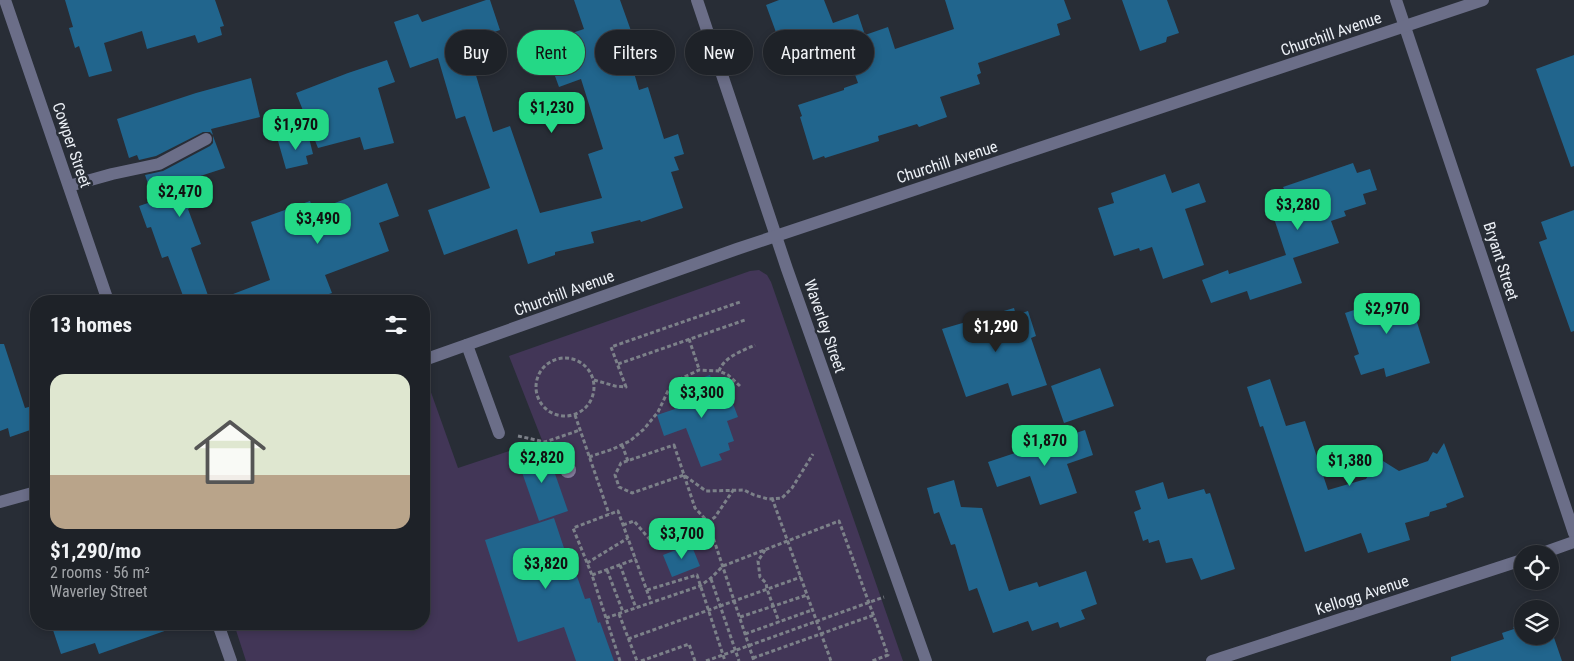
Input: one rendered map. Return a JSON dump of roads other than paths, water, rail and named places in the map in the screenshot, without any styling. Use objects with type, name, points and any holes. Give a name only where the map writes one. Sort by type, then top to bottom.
[{"type":"street","name":"Cowper Street","points":[[5,0],[106,295]]},
{"type":"street","name":"Waverley Street","points":[[697,0],[776,236],[926,661]]},
{"type":"street","name":"Bryant Street","points":[[1396,0],[1574,533]]},
{"type":"street","name":"Churchill Avenue","points":[[430,358],[776,236],[1483,0]]},
{"type":"street","points":[[69,186],[159,164],[206,139]]},
{"type":"street","points":[[467,345],[499,433]]},
{"type":"street","points":[[0,502],[30,494]]},
{"type":"street","points":[[1559,547],[1574,542]]},
{"type":"street","name":"Kellogg Avenue","points":[[1212,661],[1514,563]]},
{"type":"street","points":[[220,630],[231,661]]}]
